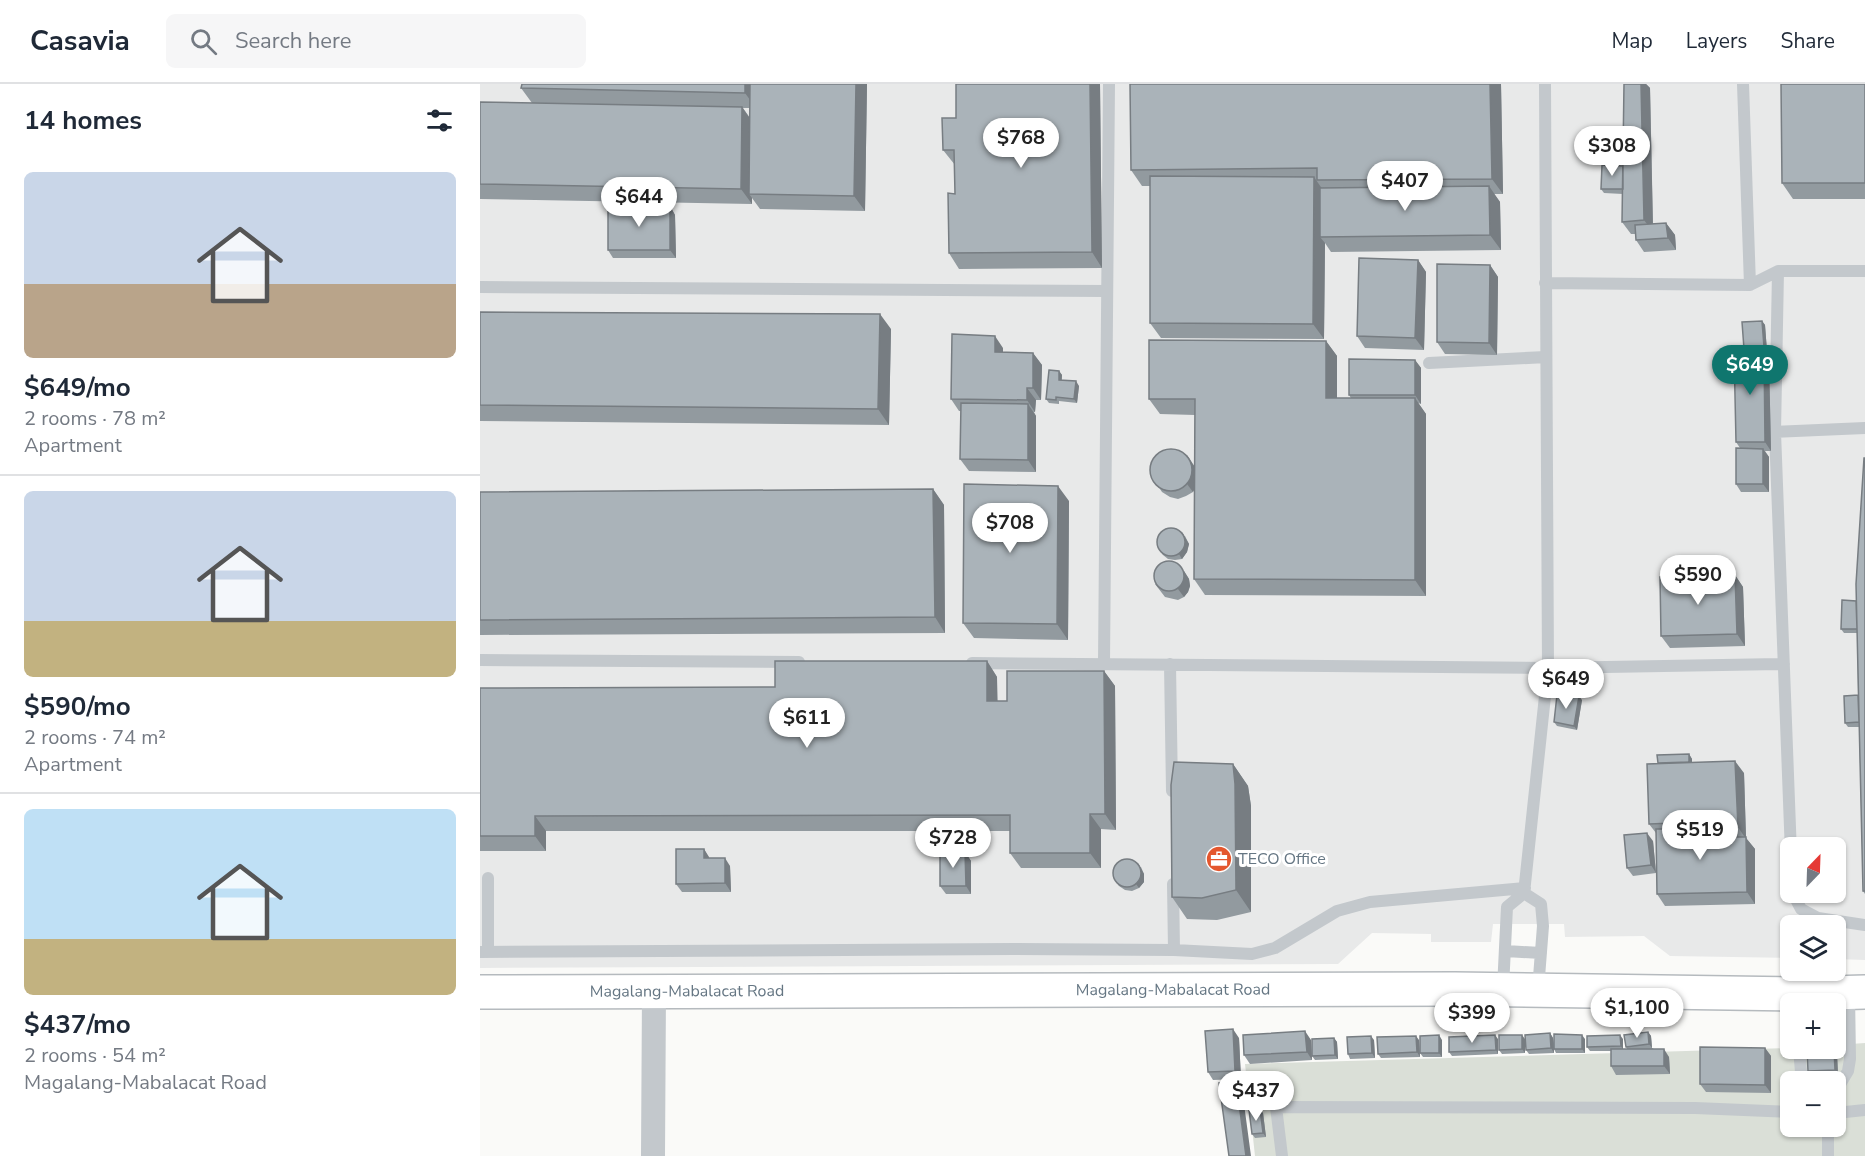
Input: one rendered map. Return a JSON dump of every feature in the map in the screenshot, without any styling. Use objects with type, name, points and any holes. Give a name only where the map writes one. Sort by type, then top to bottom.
[{"type":"main road","name":"Magalang-Mabalacat Road","points":[[480,992],[1538,990],[1780,999]]},
{"type":"street","points":[[654,992],[654,1156]]},
{"type":"lane","points":[[1104,663],[1109,84]]},
{"type":"lane","points":[[1503,990],[1507,907],[1525,891],[1548,668],[1545,84]]},
{"type":"lane","points":[[1743,84],[1750,285]]},
{"type":"lane","points":[[1545,284],[1750,285],[1778,271],[1865,271]]},
{"type":"lane","points":[[1778,271],[1775,432],[1790,837]]},
{"type":"lane","points":[[480,287],[1106,291]]},
{"type":"lane","points":[[1429,363],[1546,357]]},
{"type":"lane","points":[[1775,432],[1865,428]]},
{"type":"lane","points":[[480,660],[816,662]]},
{"type":"lane","points":[[960,662],[1548,668],[1784,664]]},
{"type":"lane","points":[[1170,664],[1172,807]]},
{"type":"lane","points":[[1173,867],[1174,950]]},
{"type":"lane","points":[[488,878],[484,952],[1012,949],[1174,950],[1252,954],[1275,948],[1337,910],[1370,902],[1525,891],[1541,904],[1543,926],[1538,990]]},
{"type":"lane","points":[[1798,903],[1802,909],[1818,918],[1865,925]]},
{"type":"lane","points":[[1506,951],[1541,953]]},
{"type":"lane","points":[[1846,1074],[1850,1059],[1850,1040],[1857,992]]},
{"type":"lane","points":[[1282,1156],[1276,1107],[1683,1108],[1780,1112]]},
{"type":"lane","points":[[1846,1112],[1865,1110]]},
{"type":"lane","points":[[1828,1137],[1828,1156]]},
{"type":"shaded area","points":[[480,84],[1865,84],[1865,960],[1846,959],[1846,915],[1780,915],[1780,958],[1670,956],[1644,936],[1565,937],[1564,924],[1493,924],[1491,942],[1431,942],[1431,934],[1372,933],[1338,964],[480,968]]},
{"type":"shaded area","points":[[1865,1043],[1865,1156],[1255,1156],[1245,1064],[1780,1048],[1780,1059],[1846,1059],[1846,1044]]},
{"type":"building","points":[[522,84],[745,84],[745,93],[521,88]]},
{"type":"building","points":[[750,84],[856,84],[854,196],[749,194]]},
{"type":"building","points":[[956,84],[1090,84],[1092,252],[949,253],[948,193],[955,194],[954,150],[943,150],[942,118],[956,118]]},
{"type":"building","points":[[1130,84],[1490,84],[1492,179],[1317,180],[1317,168],[1131,170]]},
{"type":"building","points":[[1624,84],[1641,84],[1644,220],[1622,222]]},
{"type":"building","points":[[1781,84],[1865,84],[1865,183],[1782,183]]},
{"type":"building","points":[[480,102],[742,107],[741,189],[480,184]]},
{"type":"building","points":[[1602,165],[1623,166],[1623,189],[1601,189]]},
{"type":"building","points":[[1150,176],[1314,177],[1313,324],[1150,323]]},
{"type":"building","points":[[1489,186],[1490,235],[1320,237],[1320,188]]},
{"type":"building","points":[[608,206],[670,206],[670,250],[608,250]]},
{"type":"building","points":[[1666,223],[1668,238],[1636,240],[1635,225]]},
{"type":"building","points":[[1359,258],[1418,260],[1415,338],[1357,336]]},
{"type":"building","points":[[1437,264],[1490,265],[1489,343],[1437,342]]},
{"type":"building","points":[[480,312],[880,314],[878,409],[480,405]]},
{"type":"building","points":[[1762,321],[1764,347],[1744,349],[1742,322]]},
{"type":"building","points":[[952,334],[995,336],[995,352],[1033,353],[1033,388],[1027,388],[1027,400],[951,399]]},
{"type":"building","points":[[1149,340],[1326,341],[1326,398],[1415,398],[1415,580],[1194,579],[1195,399],[1149,399]]},
{"type":"building","points":[[1734,350],[1764,350],[1765,442],[1736,442]]},
{"type":"building","points":[[1349,359],[1415,360],[1415,395],[1349,395]]},
{"type":"building","points":[[1049,370],[1059,371],[1059,380],[1076,381],[1074,399],[1056,397],[1056,400],[1046,399]]},
{"type":"building","points":[[961,403],[1028,404],[1028,460],[960,459]]},
{"type":"building","points":[[1736,448],[1763,449],[1763,484],[1736,484]]},
{"type":"building","points":[[1171,449],[1186,455],[1192,470],[1186,485],[1171,491],[1156,485],[1150,470],[1156,455]]},
{"type":"building","points":[[1864,458],[1865,891],[1863,891],[1856,584]]},
{"type":"building","points":[[964,484],[1058,486],[1057,624],[963,623]]},
{"type":"building","points":[[933,489],[935,617],[480,620],[480,492]]},
{"type":"building","points":[[1171,528],[1181,532],[1185,542],[1181,552],[1171,556],[1161,552],[1157,542],[1161,532]]},
{"type":"building","points":[[1169,561],[1180,565],[1184,576],[1180,587],[1169,591],[1158,587],[1154,576],[1158,565]]},
{"type":"building","points":[[1735,575],[1737,634],[1661,636],[1660,577]]},
{"type":"building","points":[[1842,600],[1856,601],[1857,629],[1841,629]]},
{"type":"building","points":[[775,661],[987,661],[987,701],[1007,701],[1007,671],[1104,671],[1105,814],[1090,814],[1090,853],[1010,853],[1010,815],[535,816],[535,836],[480,836],[480,688],[775,687]]},
{"type":"building","points":[[1557,695],[1579,696],[1574,726],[1554,722]]},
{"type":"building","points":[[1858,695],[1859,722],[1845,723],[1844,696]]},
{"type":"building","points":[[1689,754],[1689,762],[1658,763],[1657,755]]},
{"type":"building","points":[[1735,761],[1738,827],[1700,828],[1700,822],[1649,824],[1647,764]]},
{"type":"building","name":"TECO Office","points":[[1174,762],[1233,764],[1236,890],[1202,898],[1172,897],[1171,785]]},
{"type":"building","points":[[1697,825],[1697,832],[1732,831],[1732,837],[1746,837],[1747,892],[1657,894],[1656,829]]},
{"type":"building","points":[[1647,833],[1651,865],[1627,868],[1624,835]]},
{"type":"building","points":[[676,849],[704,849],[704,858],[725,858],[725,883],[676,884]]},
{"type":"building","points":[[940,852],[965,852],[966,886],[940,886]]},
{"type":"building","points":[[1127,859],[1137,863],[1141,873],[1137,883],[1127,887],[1117,883],[1113,873],[1117,863]]},
{"type":"building","points":[[1233,1029],[1235,1071],[1208,1072],[1205,1031]]},
{"type":"building","points":[[1305,1031],[1307,1052],[1244,1055],[1243,1035]]},
{"type":"building","points":[[1648,1032],[1649,1044],[1626,1047],[1624,1035]]},
{"type":"building","points":[[1550,1033],[1551,1048],[1526,1050],[1525,1035]]},
{"type":"building","points":[[1554,1034],[1582,1035],[1582,1049],[1554,1049]]},
{"type":"building","points":[[1439,1035],[1439,1053],[1420,1053],[1420,1036]]},
{"type":"building","points":[[1495,1035],[1496,1050],[1449,1052],[1449,1037]]},
{"type":"building","points":[[1499,1035],[1522,1035],[1522,1049],[1499,1050]]},
{"type":"building","points":[[1620,1035],[1621,1046],[1587,1047],[1587,1036]]},
{"type":"building","points":[[1371,1036],[1372,1053],[1348,1054],[1347,1037]]},
{"type":"building","points":[[1416,1036],[1417,1052],[1378,1054],[1377,1037]]},
{"type":"building","points":[[1334,1038],[1335,1055],[1312,1056],[1312,1039]]},
{"type":"building","points":[[1700,1047],[1765,1048],[1765,1085],[1700,1084]]},
{"type":"building","points":[[1611,1049],[1664,1049],[1664,1066],[1611,1066]]},
{"type":"building","points":[[1807,1059],[1834,1059],[1835,1070],[1808,1071]]},
{"type":"building","points":[[1236,1081],[1246,1156],[1229,1156],[1219,1083]]},
{"type":"building","points":[[1260,1109],[1263,1133],[1252,1134],[1249,1110]]},
{"type":"place","name":"TECO Office","points":[[1219,859]]}]
